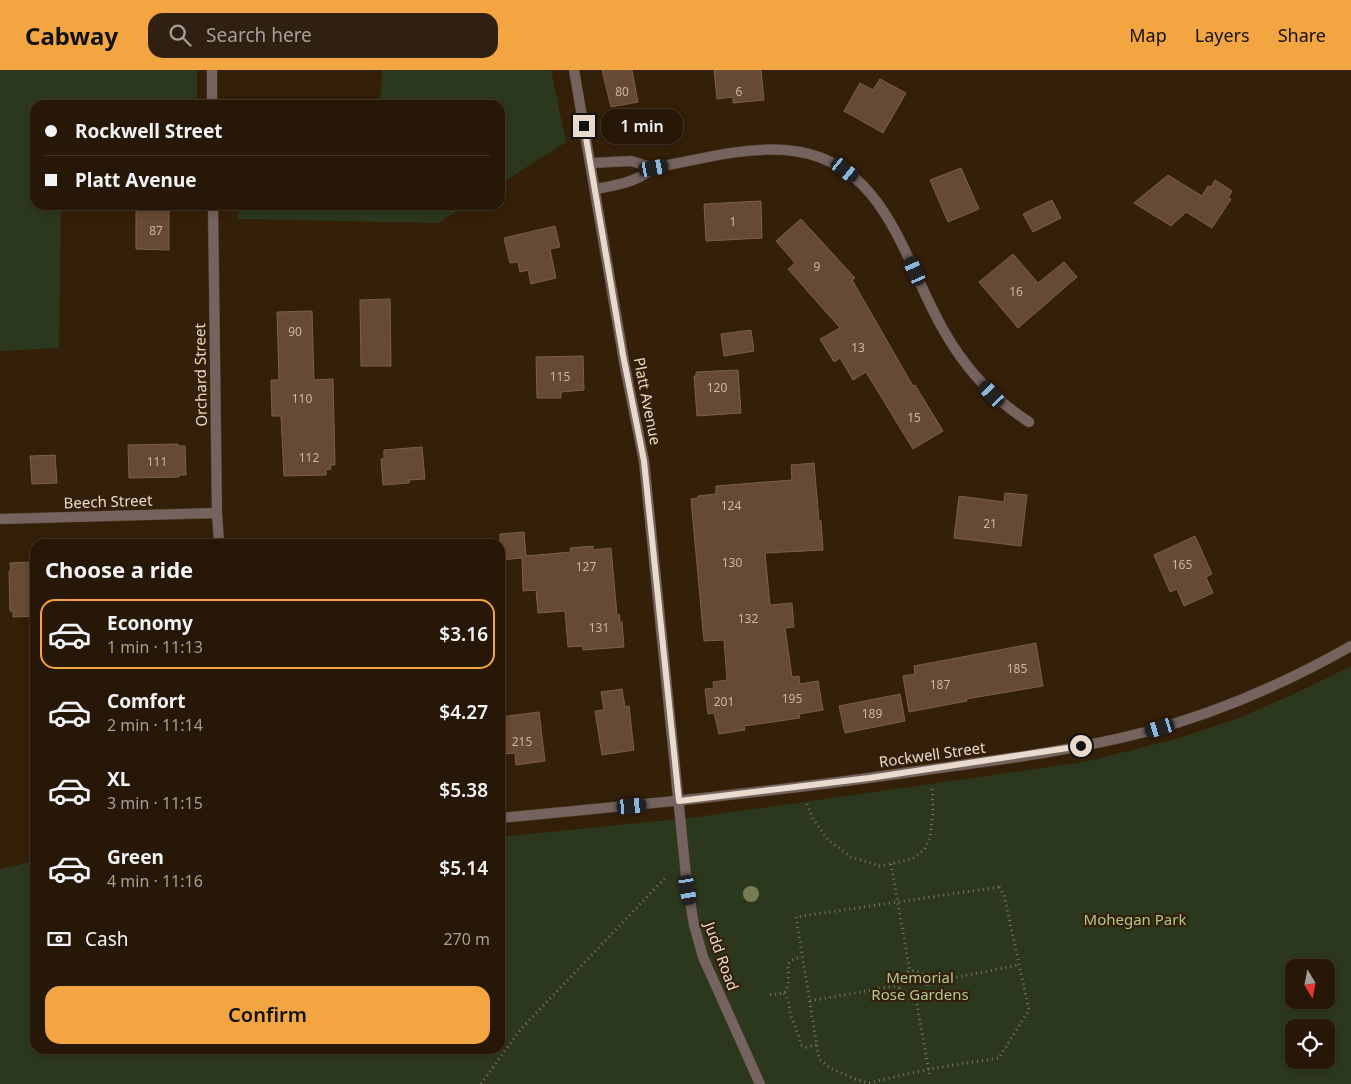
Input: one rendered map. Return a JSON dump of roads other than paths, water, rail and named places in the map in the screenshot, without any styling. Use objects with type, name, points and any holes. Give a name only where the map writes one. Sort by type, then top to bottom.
[{"type":"street","points":[[212,70],[212,100]]},
{"type":"street","name":"Platt Avenue","points":[[574,70],[596,189],[623,355],[644,461],[679,801]]},
{"type":"street","points":[[596,189],[627,183],[643,176],[654,168],[750,151],[802,152],[845,170],[881,206],[892,224],[935,316],[958,353],[992,394],[1029,422]]},
{"type":"street","points":[[591,163],[631,161],[654,168]]},
{"type":"street","name":"Orchard Street","points":[[213,210],[219,539]]},
{"type":"street","name":"Beech Street","points":[[0,519],[217,513]]},
{"type":"street","name":"Rockwell Street","points":[[505,818],[679,801],[803,786],[932,769],[1081,746],[1146,732],[1218,709],[1314,667],[1351,646]]},
{"type":"street","name":"Judd Road","points":[[679,801],[690,904],[698,943],[760,1084]]},
{"type":"park label","name":"Mohegan Park","points":[[1135,919]]},
{"type":"park label","name":"Memorial Rose Gardens","points":[[920,986]]}]
